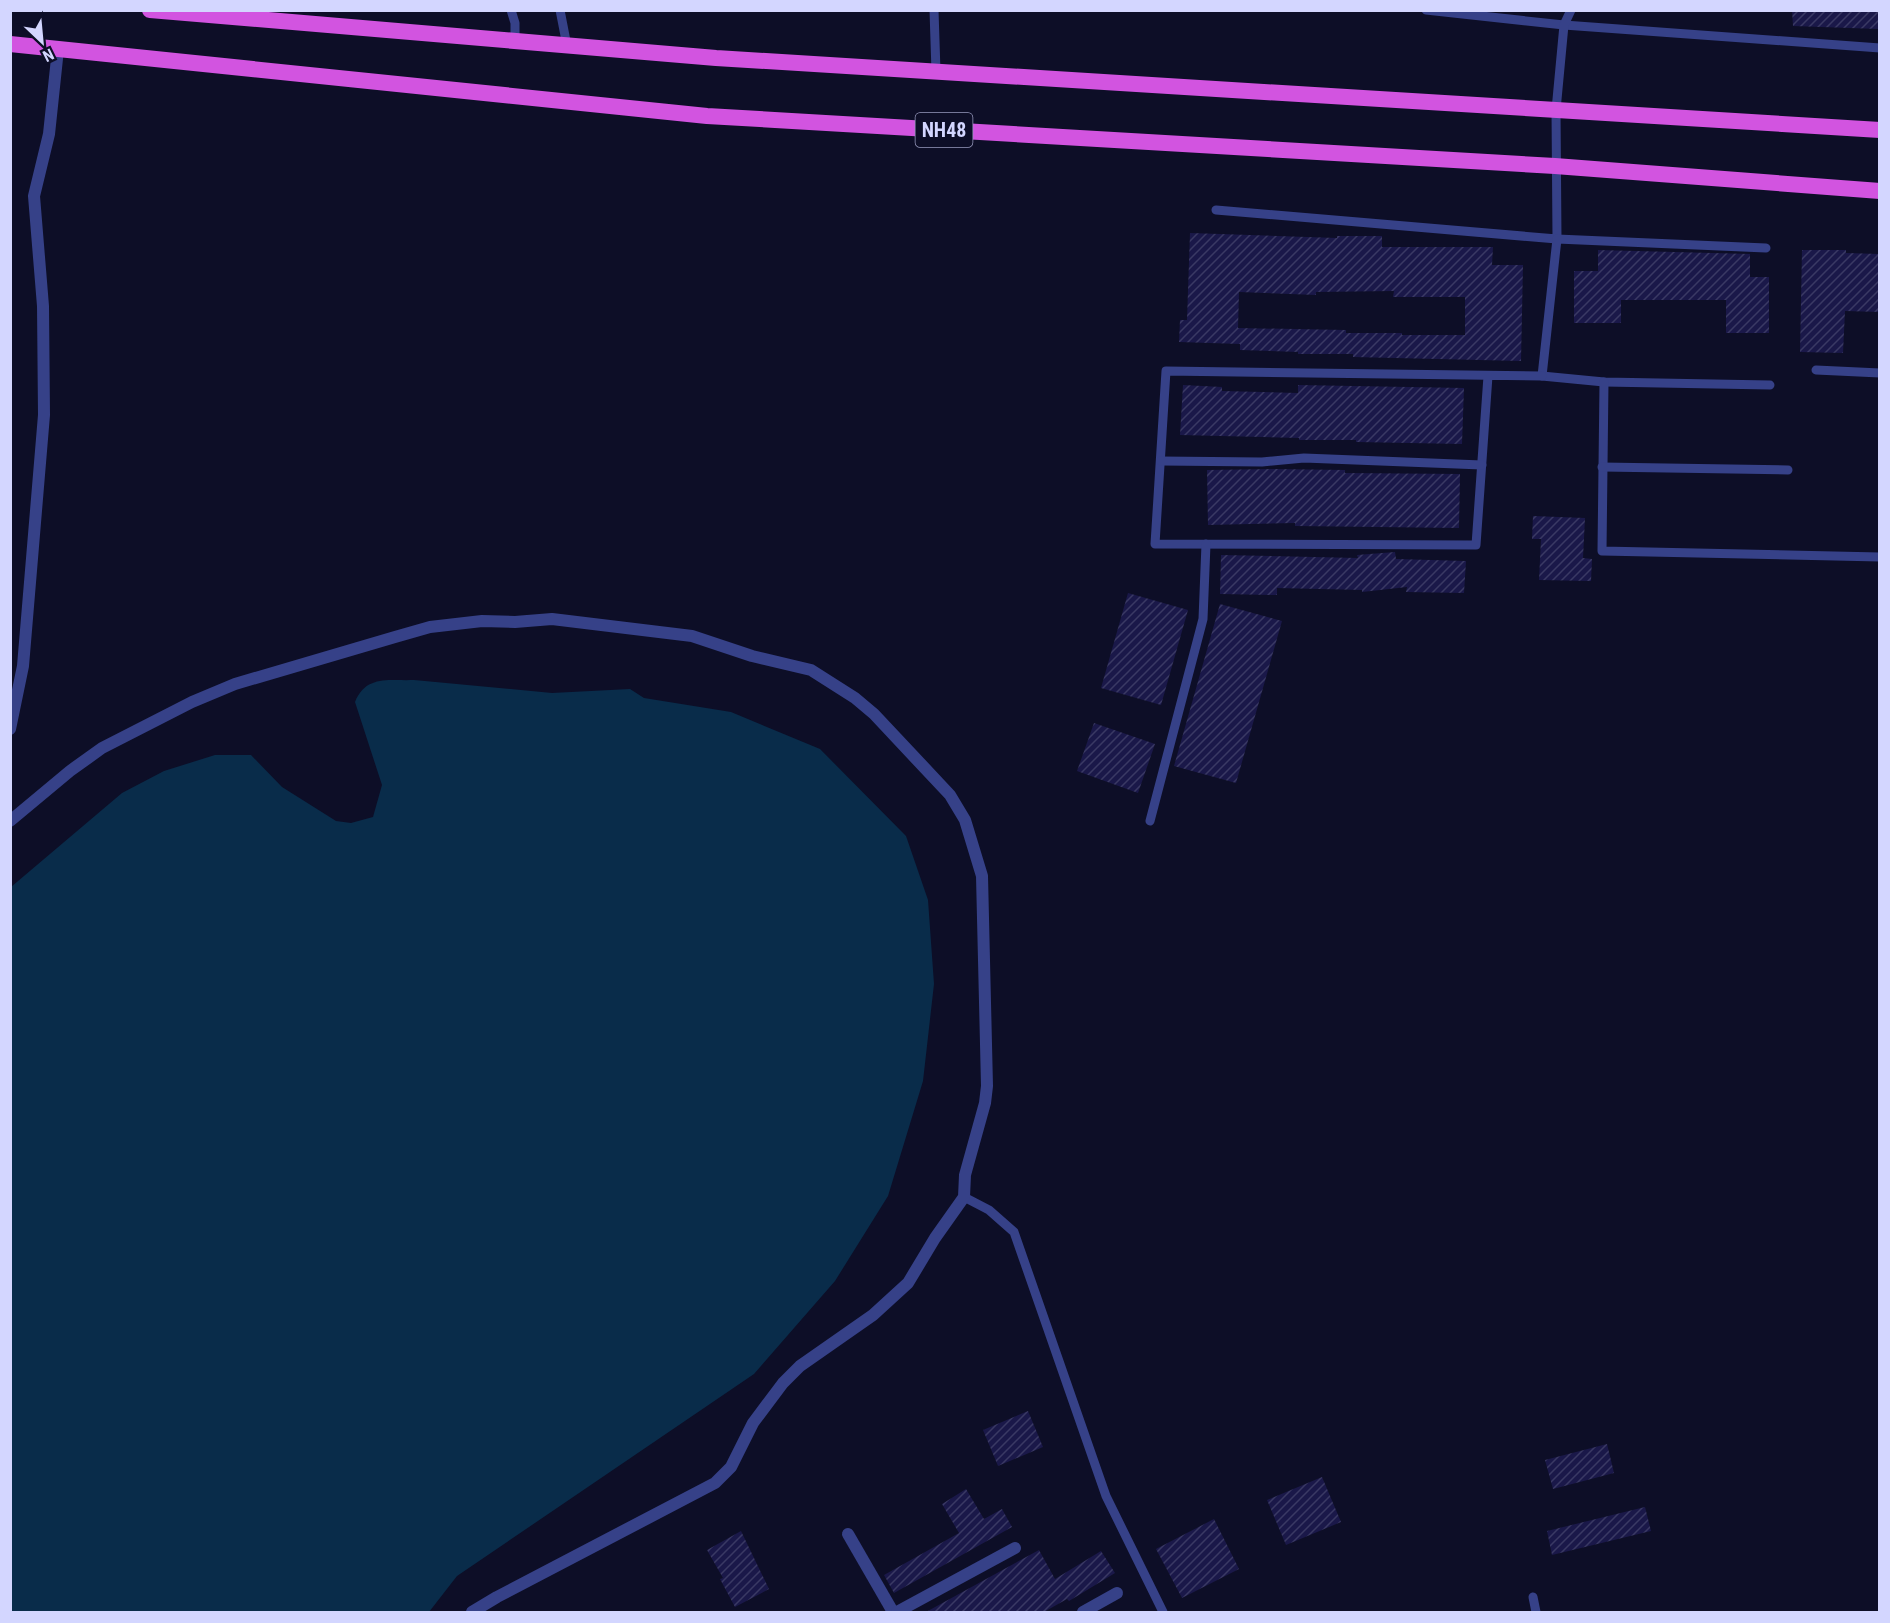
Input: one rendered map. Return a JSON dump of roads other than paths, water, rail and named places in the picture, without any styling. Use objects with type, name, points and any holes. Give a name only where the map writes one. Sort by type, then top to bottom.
[{"type":"highway","points":[[150,10],[716,58],[1880,130]]},
{"type":"highway","name":"NH48","points":[[10,44],[707,116],[1555,166],[1880,191]]},
{"type":"street","points":[[10,729],[23,666],[44,415],[43,306],[34,196],[49,134],[58,49]]},
{"type":"street","points":[[10,821],[70,771],[102,748],[192,702],[235,684],[430,627],[482,621],[515,622],[552,619],[692,636],[752,656],[811,670],[855,698],[874,714],[950,795],[965,820],[982,876],[987,1086],[985,1103],[965,1175],[964,1197],[935,1238],[908,1283],[873,1316],[800,1366],[783,1383],[753,1423],[731,1467],[715,1483],[472,1612]]},
{"type":"street","points":[[848,1534],[895,1612],[1015,1548]]},
{"type":"street","points":[[1083,1612],[1117,1593]]},
{"type":"lane","points":[[511,10],[515,23],[515,41]]},
{"type":"lane","points":[[560,10],[567,46]]},
{"type":"lane","points":[[934,10],[936,72]]},
{"type":"lane","points":[[1425,10],[1564,25],[1880,48]]},
{"type":"lane","points":[[1542,376],[1557,239],[1556,110],[1564,25],[1571,10]]},
{"type":"lane","points":[[1216,210],[1557,239],[1766,248]]},
{"type":"lane","points":[[1816,370],[1880,373]]},
{"type":"lane","points":[[1488,376],[1476,545],[1155,544],[1166,371],[1542,376],[1604,382],[1770,385]]},
{"type":"lane","points":[[1604,382],[1602,551],[1880,557]]},
{"type":"lane","points":[[1161,462],[1262,462],[1304,458],[1482,465]]},
{"type":"lane","points":[[1602,467],[1788,470]]},
{"type":"lane","points":[[1150,821],[1203,619],[1206,544]]},
{"type":"lane","points":[[964,1197],[989,1210],[1014,1232],[1106,1496],[1162,1612]]},
{"type":"lane","points":[[1533,1597],[1536,1612]]},
{"type":"water","points":[[387,680],[414,680],[552,693],[630,689],[644,698],[731,712],[820,749],[906,836],[928,900],[934,984],[923,1081],[888,1196],[835,1281],[754,1374],[457,1576],[429,1612],[11,1612],[11,887],[122,793],[164,771],[215,755],[251,755],[282,787],[336,821],[351,823],[373,817],[382,785],[355,702],[365,687],[372,683]]}]
